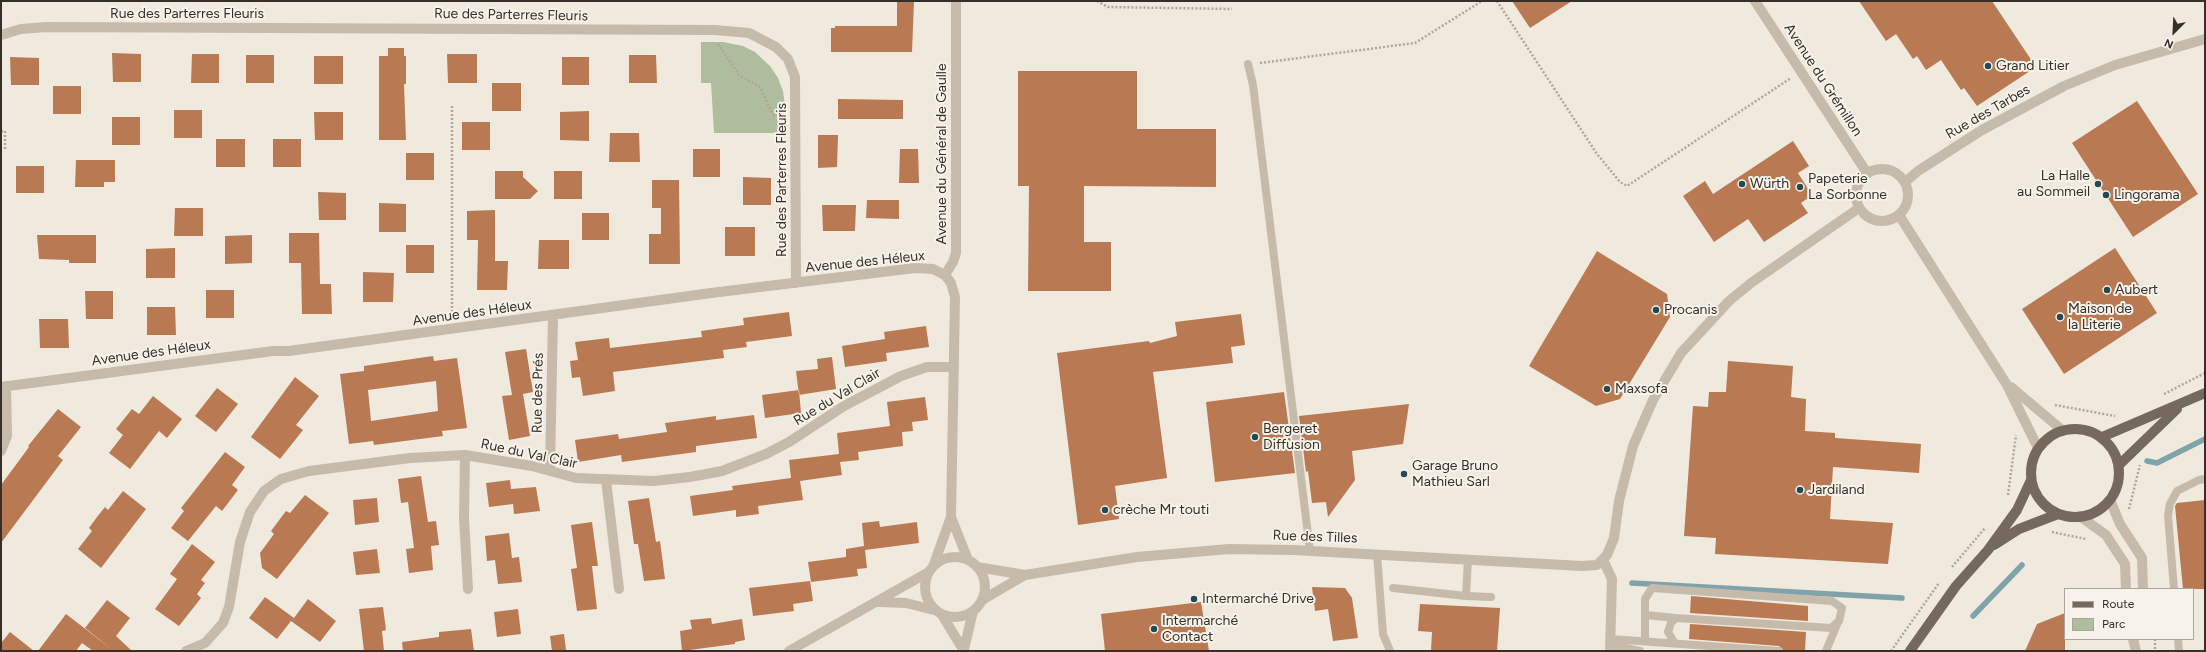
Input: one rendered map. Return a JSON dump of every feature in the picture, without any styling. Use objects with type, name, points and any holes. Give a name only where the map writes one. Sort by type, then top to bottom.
[{"type":"main road","points":[[2102,437],[2205,393]]},
{"type":"main road","points":[[2119,466],[2183,403]]},
{"type":"main road","points":[[1910,651],[1956,586],[1988,550],[2017,510],[2031,480],[2032,463],[2038,448],[2050,436],[2062,430],[2076,428],[2090,431],[2102,437],[2113,450],[2119,466],[2119,478],[2116,490],[2110,500],[2097,511],[2081,517],[2069,517],[2058,514],[2046,506],[2036,494],[2031,480]]},
{"type":"main road","points":[[1988,550],[2019,529],[2058,514]]},
{"type":"street","name":"Avenue du Général de Gaulle","points":[[945,275],[953,262],[956,252],[956,1]]},
{"type":"street","name":"Avenue du Grémillon","points":[[1755,1],[1867,173]]},
{"type":"street","name":"Rue des Parterres Fleuris","points":[[1,36],[21,29],[46,27],[715,30],[749,33],[766,40],[783,54],[788,59],[795,77],[796,283]]},
{"type":"street","name":"Rue des Tarbes","points":[[1905,182],[1982,130],[2064,86],[2115,65],[2205,39]]},
{"type":"street","points":[[1883,168],[1892,170],[1905,182],[1908,190],[1908,200],[1899,215],[1893,220],[1877,221],[1870,219],[1859,208],[1856,201],[1857,185],[1867,173],[1883,168]]},
{"type":"street","points":[[1610,645],[1612,579],[1603,560],[1614,538],[1619,501],[1633,446],[1653,400],[1681,354],[1729,301],[1751,283],[1859,208]]},
{"type":"street","points":[[1899,215],[2008,385],[2038,448]]},
{"type":"street","name":"Avenue des Héleux","points":[[4,387],[452,330],[915,268],[933,268],[945,275]]},
{"type":"street","points":[[789,651],[879,602],[927,573],[934,564],[951,517],[956,297],[951,283],[945,275]]},
{"type":"street","name":"Rue des Prés","points":[[550,470],[553,316]]},
{"type":"street","name":"Rue du Val Clair","points":[[186,651],[205,643],[223,623],[229,607],[240,542],[246,521],[258,499],[271,485],[281,479],[309,471],[410,458],[465,455],[550,470],[576,478],[606,480],[675,479],[722,471],[737,466],[790,442],[844,406],[901,376],[927,367],[954,366]]},
{"type":"street","points":[[2008,385],[2062,430]]},
{"type":"street","points":[[1,451],[7,436],[4,387]]},
{"type":"street","points":[[465,455],[464,518],[468,589]]},
{"type":"street","points":[[606,480],[619,589]]},
{"type":"street","points":[[2110,500],[2120,524],[2142,558],[2143,588]]},
{"type":"street","points":[[951,517],[968,560]]},
{"type":"street","points":[[2081,517],[2106,535],[2125,564],[2126,588]]},
{"type":"street","name":"Rue des Tilles","points":[[977,567],[1025,575],[1137,557],[1229,549],[1377,554],[1592,566],[1603,560]]},
{"type":"street","points":[[934,564],[942,559],[952,557],[968,560],[977,567],[984,580],[985,586],[982,600],[973,611],[964,650]]},
{"type":"street","points":[[927,573],[924,589],[926,598],[938,612],[964,650]]},
{"type":"street","name":"Rue des Tilles","points":[[982,600],[1025,575]]},
{"type":"street","points":[[879,602],[906,603],[959,617],[973,611]]},
{"type":"street","points":[[2133,640],[2137,651]]},
{"type":"street","points":[[2137,651],[2140,640]]},
{"type":"lane","points":[[1248,64],[1254,85],[1310,551]]},
{"type":"lane","points":[[2174,588],[2168,515],[2170,504],[2177,491],[2199,480],[2205,479]]},
{"type":"lane","points":[[1377,554],[1383,634],[1390,651]]},
{"type":"lane","points":[[1466,596],[1468,559]]},
{"type":"lane","points":[[1392,588],[1466,596],[1491,597]]},
{"type":"lane","points":[[1645,641],[1645,599],[1652,588],[1832,601],[1842,608],[1839,621],[1826,651]]},
{"type":"lane","points":[[1645,615],[1816,628],[1831,628],[1839,621]]},
{"type":"lane","points":[[1674,642],[1668,632],[1670,623],[1676,618]]},
{"type":"lane","points":[[2178,640],[2179,651]]},
{"type":"lane","points":[[1610,645],[1645,641],[1674,642],[1779,651]]},
{"type":"lane","points":[[1610,645],[1640,651]]},
{"type":"path","points":[[1097,1],[1108,7],[1232,9]]},
{"type":"path","points":[[1248,64],[1415,43],[1482,1]]},
{"type":"path","points":[[1497,1],[1597,154],[1623,185],[1628,186],[1801,72]]},
{"type":"path","points":[[715,30],[718,44],[739,75],[760,88],[773,115],[796,116]]},
{"type":"path","points":[[452,104],[452,330]]},
{"type":"path","points":[[1,131],[5,131],[5,150]]},
{"type":"path","points":[[2051,404],[2117,417]]},
{"type":"path","points":[[2007,501],[2017,430]]},
{"type":"path","points":[[2129,510],[2140,462]]},
{"type":"path","points":[[2048,532],[2062,533],[2093,541]]},
{"type":"path","points":[[2155,640],[2155,651]]},
{"type":"green space","points":[[701,42],[723,42],[743,46],[755,52],[770,66],[778,78],[783,91],[785,105],[784,133],[714,133],[711,83],[701,83]]},
{"type":"building","points":[[897,1],[914,1],[912,52],[831,52],[831,28],[835,28],[835,26],[897,26]]},
{"type":"building","points":[[1512,1],[1572,1],[1530,28]]},
{"type":"building","points":[[1859,1],[1992,1],[2036,67],[1977,106],[1964,88],[1961,90],[1941,60],[1926,70],[1917,56],[1913,59],[1896,34],[1886,41]]},
{"type":"building","points":[[388,48],[404,48],[404,56],[406,56],[406,84],[404,84],[406,140],[379,140],[379,56],[388,56]]},
{"type":"building","points":[[112,53],[141,54],[141,82],[113,82]]},
{"type":"building","points":[[192,54],[219,54],[219,83],[191,83]]},
{"type":"building","points":[[447,54],[477,54],[477,83],[448,83]]},
{"type":"building","points":[[246,55],[274,55],[274,83],[246,83]]},
{"type":"building","points":[[629,55],[656,55],[657,83],[629,83]]},
{"type":"building","points":[[314,56],[343,56],[343,84],[314,84]]},
{"type":"building","points":[[10,57],[39,58],[39,85],[11,85]]},
{"type":"building","points":[[562,57],[589,57],[589,85],[562,85]]},
{"type":"building","points":[[1018,71],[1137,71],[1137,129],[1216,129],[1216,187],[1084,186],[1084,242],[1111,242],[1111,291],[1028,291],[1029,186],[1018,186]]},
{"type":"building","points":[[492,83],[521,83],[521,111],[492,111]]},
{"type":"building","points":[[53,86],[81,86],[81,114],[53,114]]},
{"type":"building","points":[[838,99],[903,100],[903,119],[838,119]]},
{"type":"building","points":[[2137,101],[2198,194],[2133,237],[2072,143]]},
{"type":"building","points":[[174,110],[202,110],[202,138],[174,138]]},
{"type":"building","points":[[589,111],[589,141],[560,140],[560,112]]},
{"type":"building","points":[[314,112],[343,112],[343,140],[315,140]]},
{"type":"building","points":[[112,117],[140,117],[140,145],[112,145]]},
{"type":"building","points":[[462,122],[490,122],[490,150],[462,150]]},
{"type":"building","points":[[610,133],[639,133],[640,162],[609,162]]},
{"type":"building","points":[[818,135],[838,135],[837,167],[818,168]]},
{"type":"building","points":[[216,139],[245,139],[245,167],[216,167]]},
{"type":"building","points":[[273,139],[301,139],[301,167],[273,167]]},
{"type":"building","points":[[1793,141],[1809,166],[1798,173],[1812,195],[1801,203],[1808,213],[1764,242],[1748,219],[1714,242],[1683,196],[1705,181],[1713,194]]},
{"type":"building","points":[[693,149],[720,149],[720,177],[693,177]]},
{"type":"building","points":[[900,149],[918,149],[919,183],[899,183]]},
{"type":"building","points":[[406,153],[434,153],[434,180],[406,180]]},
{"type":"building","points":[[76,160],[115,160],[115,182],[104,182],[104,187],[75,187]]},
{"type":"building","points":[[16,166],[44,166],[44,193],[16,193]]},
{"type":"building","points":[[495,171],[523,171],[523,177],[538,191],[530,199],[495,199]]},
{"type":"building","points":[[554,171],[582,171],[582,199],[554,199]]},
{"type":"building","points":[[743,177],[771,178],[771,205],[743,205]]},
{"type":"building","points":[[652,180],[679,180],[680,264],[649,264],[649,234],[661,234],[661,208],[652,208]]},
{"type":"building","points":[[318,192],[346,193],[346,220],[319,220]]},
{"type":"building","points":[[867,200],[899,200],[899,219],[866,218]]},
{"type":"building","points":[[379,203],[406,204],[406,232],[379,232]]},
{"type":"building","points":[[822,205],[856,205],[855,231],[823,231]]},
{"type":"building","points":[[175,208],[203,208],[203,236],[174,236]]},
{"type":"building","points":[[495,210],[495,261],[508,261],[507,290],[477,290],[478,240],[467,240],[467,211]]},
{"type":"building","points":[[582,213],[609,213],[609,240],[582,240]]},
{"type":"building","points":[[725,227],[755,227],[755,256],[725,256]]},
{"type":"building","points":[[289,233],[319,233],[320,284],[331,284],[332,314],[302,314],[301,263],[289,263]]},
{"type":"building","points":[[37,235],[96,235],[96,263],[69,263],[69,260],[39,259]]},
{"type":"building","points":[[252,235],[252,263],[225,264],[225,236]]},
{"type":"building","points":[[539,240],[569,240],[569,269],[538,269]]},
{"type":"building","points":[[406,245],[434,245],[434,273],[406,273]]},
{"type":"building","points":[[175,248],[175,278],[146,278],[146,249]]},
{"type":"building","points":[[2115,248],[2157,313],[2064,374],[2022,309]]},
{"type":"building","points":[[1597,251],[1667,294],[1670,317],[1620,399],[1596,406],[1529,366]]},
{"type":"building","points":[[363,272],[394,273],[393,302],[363,302]]},
{"type":"building","points":[[206,290],[234,290],[234,318],[206,318]]},
{"type":"building","points":[[85,291],[113,291],[113,319],[86,319]]},
{"type":"building","points":[[147,307],[175,307],[176,335],[147,335]]},
{"type":"building","points":[[789,312],[792,336],[746,342],[747,347],[723,350],[724,358],[613,372],[615,391],[583,396],[580,377],[572,378],[570,361],[578,360],[575,342],[609,338],[610,348],[702,337],[701,331],[744,325],[743,318]]},
{"type":"building","points":[[1241,314],[1245,345],[1231,347],[1233,363],[1153,372],[1167,478],[1115,486],[1119,519],[1078,525],[1057,353],[1149,341],[1150,343],[1177,336],[1175,322]]},
{"type":"building","points":[[39,319],[68,319],[69,348],[40,348]]},
{"type":"building","points":[[926,326],[929,347],[886,353],[887,361],[845,367],[842,346],[885,339],[884,332]]},
{"type":"building","points":[[526,349],[533,392],[523,394],[530,436],[509,440],[502,396],[512,395],[505,352]]},
{"type":"building","points":[[433,356],[434,361],[457,358],[467,428],[442,431],[443,436],[374,445],[373,441],[349,444],[340,374],[364,371],[364,366]],"holes":[[[436,381],[438,411],[371,421],[368,390]]]},
{"type":"building","points":[[832,357],[836,389],[799,395],[796,371],[818,369],[817,359]]},
{"type":"building","points":[[1728,361],[1793,366],[1791,397],[1806,399],[1805,431],[1835,433],[1835,438],[1921,444],[1919,473],[1833,467],[1830,519],[1893,523],[1888,564],[1715,554],[1716,538],[1684,536],[1693,406],[1708,407],[1709,392],[1726,392]]},
{"type":"building","points":[[295,377],[319,396],[296,425],[303,430],[280,459],[251,437]]},
{"type":"building","points":[[217,388],[238,404],[216,432],[195,416]]},
{"type":"building","points":[[799,390],[801,413],[765,418],[762,395]]},
{"type":"building","points":[[1284,392],[1295,473],[1215,482],[1206,402]]},
{"type":"building","points":[[153,396],[182,419],[167,438],[159,431],[130,469],[109,453],[123,435],[116,429],[132,409],[139,414]]},
{"type":"building","points":[[925,397],[928,420],[912,422],[913,431],[902,432],[903,446],[858,452],[859,460],[840,462],[842,475],[800,481],[803,500],[758,506],[759,514],[736,517],[736,510],[693,516],[690,496],[733,490],[732,486],[791,478],[789,460],[839,454],[837,433],[890,426],[887,402]]},
{"type":"building","points":[[1409,404],[1403,444],[1352,451],[1355,480],[1328,517],[1326,502],[1312,503],[1308,471],[1306,472],[1299,416]]},
{"type":"building","points":[[58,409],[81,427],[58,456],[63,460],[1,543],[1,485],[29,447],[28,446]]},
{"type":"building","points":[[754,415],[757,438],[696,446],[696,452],[622,462],[621,455],[578,462],[575,440],[618,434],[619,439],[667,432],[665,423],[716,416],[716,420]]},
{"type":"building","points":[[225,452],[245,467],[232,485],[238,490],[222,511],[216,506],[188,541],[171,528],[184,511],[181,508]]},
{"type":"building","points":[[421,476],[428,522],[436,521],[439,545],[431,546],[433,570],[409,573],[406,549],[414,548],[408,502],[401,503],[398,479]]},
{"type":"building","points":[[510,480],[511,489],[536,487],[540,511],[514,514],[513,504],[489,507],[486,483]]},
{"type":"building","points":[[123,491],[146,509],[101,568],[78,549],[92,531],[89,528],[97,517],[105,507],[108,510]]},
{"type":"building","points":[[305,495],[329,513],[277,579],[262,568],[260,553],[274,534],[271,531],[286,511],[290,513]]},
{"type":"building","points":[[377,498],[379,522],[355,525],[353,500]]},
{"type":"building","points":[[649,498],[656,542],[660,541],[665,579],[644,581],[638,544],[634,544],[628,501]]},
{"type":"building","points":[[2205,500],[2205,589],[2183,588],[2175,506],[2177,503]]},
{"type":"building","points":[[879,521],[880,527],[917,522],[919,543],[865,550],[867,568],[857,569],[858,576],[811,582],[808,562],[846,557],[846,549],[864,546],[862,523]]},
{"type":"building","points":[[592,522],[598,566],[592,566],[597,609],[577,611],[571,569],[577,568],[571,525]]},
{"type":"building","points":[[509,533],[512,558],[519,557],[522,582],[498,584],[495,560],[487,561],[485,536]]},
{"type":"building","points":[[192,544],[215,562],[201,580],[205,583],[197,594],[201,598],[179,626],[155,609],[177,579],[170,574]]},
{"type":"building","points":[[377,549],[380,573],[356,575],[353,552]]},
{"type":"building","points":[[810,581],[813,601],[793,604],[794,611],[753,616],[749,588]]},
{"type":"building","points":[[1312,587],[1345,588],[1352,598],[1358,638],[1333,641],[1328,609],[1315,611]]},
{"type":"building","points":[[1691,596],[1808,606],[1808,621],[1690,613]]},
{"type":"building","points":[[265,597],[294,618],[308,599],[336,621],[320,642],[291,621],[277,639],[249,618]]},
{"type":"building","points":[[107,600],[130,618],[116,636],[132,651],[114,651],[85,628]]},
{"type":"building","name":"Intermarché Contact","points":[[1201,602],[1209,651],[1105,651],[1101,614]]},
{"type":"building","points":[[1420,604],[1500,608],[1497,651],[1431,651],[1432,632],[1418,631]]},
{"type":"building","points":[[383,607],[386,630],[382,631],[384,651],[364,651],[359,609]]},
{"type":"building","points":[[518,609],[521,634],[497,637],[494,612]]},
{"type":"building","points":[[2064,613],[2065,651],[2025,651],[2037,624]]},
{"type":"building","points":[[66,614],[114,651],[93,651],[82,643],[76,651],[38,651]]},
{"type":"building","points":[[711,618],[712,624],[742,619],[745,640],[735,642],[735,644],[682,651],[680,631],[692,629],[690,620]]},
{"type":"building","points":[[1690,624],[1806,632],[1805,651],[1784,651],[1779,646],[1689,639]]},
{"type":"building","points":[[471,629],[474,651],[403,651],[402,642],[439,637],[439,632]]},
{"type":"building","points":[[10,632],[34,651],[1,651],[1,643]]},
{"type":"building","points":[[564,634],[566,650],[552,651],[550,636]]},
{"type":"waterway","points":[[2147,461],[2157,463],[2205,439]]},
{"type":"waterway","points":[[1973,616],[2022,565]]},
{"type":"waterway","points":[[1632,583],[1902,598]]},
{"type":"place","name":"Grand Litier","points":[[1988,66]]},
{"type":"place","name":"Würth","points":[[1742,184]]},
{"type":"place","name":"La Halle au Sommeil","points":[[2098,184]]},
{"type":"place","name":"Papeterie La Sorbonne","points":[[1800,187]]},
{"type":"place","name":"Lingorama","points":[[2106,195]]},
{"type":"place","name":"Aubert","points":[[2107,290]]},
{"type":"place","name":"Procanis","points":[[1656,310]]},
{"type":"place","name":"Maison de la Literie","points":[[2060,317]]},
{"type":"place","name":"Maxsofa","points":[[1607,389]]},
{"type":"place","name":"Bergeret Diffusion","points":[[1255,437]]},
{"type":"place","name":"Garage Bruno Mathieu Sarl","points":[[1404,474]]},
{"type":"place","name":"Jardiland","points":[[1800,490]]},
{"type":"place","name":"crèche Mr touti","points":[[1105,510]]},
{"type":"place","name":"Intermarché Drive","points":[[1194,599]]},
{"type":"place","name":"Intermarché Contact","points":[[1154,629]]}]
